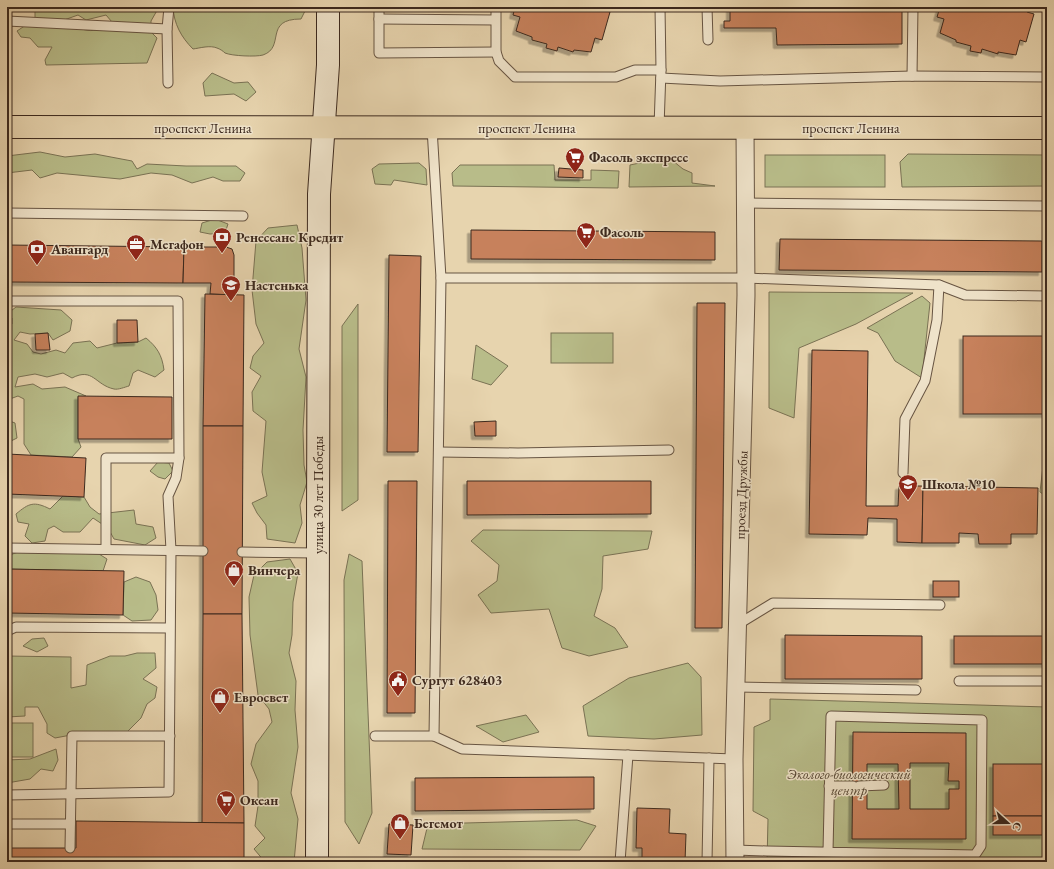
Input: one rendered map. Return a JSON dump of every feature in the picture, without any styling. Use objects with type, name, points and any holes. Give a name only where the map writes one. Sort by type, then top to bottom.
[{"type":"main road","name":"улица 30 лет Победы","points":[[317,862],[319,194],[328,65],[328,7]]},
{"type":"main road","name":"проспект Ленина","points":[[7,127],[658,129],[1047,128]]},
{"type":"street","name":"проезд Дружбы","points":[[735,856],[734,759],[737,687],[746,278],[745,128]]},
{"type":"lane","points":[[168,83],[167,29],[169,7]]},
{"type":"lane","points":[[379,7],[379,53],[496,52]]},
{"type":"lane","points":[[496,7],[496,52],[499,61],[515,77],[616,77],[635,70],[720,81],[912,76],[1047,77]]},
{"type":"lane","points":[[658,129],[661,74],[660,7]]},
{"type":"lane","points":[[707,7],[708,40]]},
{"type":"lane","points":[[912,76],[913,7]]},
{"type":"lane","points":[[379,19],[495,20]]},
{"type":"lane","points":[[7,21],[167,29]]},
{"type":"lane","points":[[432,128],[441,278],[434,736]]},
{"type":"lane","points":[[746,203],[1047,206]]},
{"type":"lane","points":[[7,213],[243,216]]},
{"type":"lane","points":[[441,278],[746,278],[939,285],[965,295],[1047,296]]},
{"type":"lane","points":[[903,473],[905,419],[925,381],[937,320],[939,285]]},
{"type":"lane","points":[[7,301],[178,301],[179,458],[176,478],[168,496],[171,550],[169,628],[170,792],[7,795]]},
{"type":"lane","points":[[438,452],[518,453],[669,450]]},
{"type":"lane","points":[[106,549],[106,458],[179,458]]},
{"type":"lane","points":[[7,548],[204,551]]},
{"type":"lane","points":[[242,552],[318,553]]},
{"type":"lane","points":[[738,625],[773,603],[940,605]]},
{"type":"lane","points":[[7,631],[16,627],[169,628]]},
{"type":"lane","points":[[959,681],[1047,682]]},
{"type":"lane","points":[[737,687],[916,690]]},
{"type":"lane","points":[[735,856],[828,852],[975,855],[981,846],[983,721],[981,719],[832,715],[830,718],[828,852]]},
{"type":"lane","points":[[70,848],[72,736],[170,736]]},
{"type":"lane","points":[[375,736],[434,736],[462,749],[734,759]]},
{"type":"lane","points":[[620,862],[628,755]]},
{"type":"lane","points":[[707,862],[709,758]]},
{"type":"lane","points":[[829,786],[884,785]]},
{"type":"lane","points":[[7,824],[70,824]]},
{"type":"green space","points":[[35,7],[159,7],[151,21],[151,32],[157,38],[147,63],[46,65],[45,60],[52,47],[38,47],[30,38],[21,37],[17,31],[35,19]],"holes":[[[78,15],[86,20],[106,15],[112,22],[99,29],[88,30],[77,27],[64,20]]]},
{"type":"green space","points":[[173,7],[307,7],[301,19],[289,20],[278,28],[270,51],[260,56],[250,56],[228,54],[214,47],[193,49],[179,30]]},
{"type":"green space","points":[[212,73],[234,83],[248,82],[256,92],[246,101],[234,94],[205,96],[203,83]]},
{"type":"green space","points":[[40,152],[65,157],[95,154],[132,161],[137,169],[147,164],[236,166],[245,173],[240,181],[223,181],[213,177],[192,183],[172,175],[151,173],[120,179],[57,173],[40,178],[32,170],[7,173],[7,156]]},
{"type":"green space","points":[[908,154],[1047,155],[1047,186],[902,187],[900,162]]},
{"type":"green space","points":[[765,155],[885,155],[885,187],[765,187]]},
{"type":"green space","points":[[668,157],[683,169],[692,173],[692,183],[715,186],[629,187],[630,165]]},
{"type":"green space","points":[[419,163],[426,169],[427,185],[394,180],[391,185],[375,184],[372,169],[379,164]]},
{"type":"green space","points":[[460,165],[554,165],[555,180],[591,180],[591,170],[619,171],[618,188],[453,186],[452,173]]},
{"type":"green space","points":[[215,219],[228,224],[225,233],[210,234],[200,232],[202,223]]},
{"type":"green space","points":[[297,225],[302,248],[306,300],[299,349],[306,377],[303,430],[304,465],[307,482],[300,505],[302,523],[295,543],[267,539],[266,525],[252,503],[267,496],[262,472],[266,421],[253,411],[252,392],[261,376],[250,368],[253,356],[264,343],[256,324],[252,290],[256,241],[268,228]]},
{"type":"green space","points":[[769,292],[913,293],[856,324],[799,348],[794,418],[769,408]]},
{"type":"green space","points":[[922,296],[930,303],[922,378],[895,361],[878,333],[867,328]]},
{"type":"green space","points":[[358,304],[358,500],[342,511],[342,326]]},
{"type":"green space","points":[[16,307],[61,310],[72,320],[70,331],[53,340],[48,333],[30,334],[20,332],[14,340],[27,344],[33,352],[41,354],[56,350],[65,353],[73,343],[90,341],[97,348],[117,343],[138,342],[146,338],[158,352],[162,360],[164,370],[155,377],[138,370],[133,373],[129,386],[119,389],[108,387],[94,378],[85,375],[79,375],[72,378],[63,373],[47,377],[35,374],[18,377],[15,387],[33,384],[42,389],[65,387],[86,396],[78,397],[78,439],[81,447],[72,457],[31,455],[24,444],[24,399],[18,396],[7,400],[7,324],[12,324],[12,318],[7,314]]},
{"type":"green space","points":[[551,333],[613,333],[613,363],[551,363]]},
{"type":"green space","points":[[476,345],[508,366],[491,385],[472,379]]},
{"type":"green space","points":[[7,420],[15,423],[17,438],[7,443]]},
{"type":"green space","points":[[1047,459],[1047,497],[1040,492],[1043,466]]},
{"type":"green space","points":[[158,462],[169,463],[173,471],[165,479],[158,477],[150,471]]},
{"type":"green space","points":[[63,496],[84,497],[90,507],[99,514],[134,510],[136,524],[153,527],[156,538],[145,545],[114,539],[108,528],[93,518],[80,532],[63,532],[54,526],[48,529],[45,541],[32,543],[25,536],[29,524],[18,522],[16,514],[28,505],[32,504],[50,509]]},
{"type":"green space","points":[[483,530],[652,531],[648,549],[603,556],[602,589],[594,616],[615,628],[628,647],[589,656],[562,648],[549,609],[491,613],[478,595],[497,581],[499,565],[471,541]]},
{"type":"green space","points":[[21,551],[99,554],[107,559],[103,571],[7,569],[7,556]]},
{"type":"green space","points":[[349,554],[362,561],[372,813],[359,844],[345,822],[344,580]]},
{"type":"green space","points":[[290,559],[298,573],[293,602],[292,635],[289,653],[296,681],[295,710],[298,747],[291,793],[298,819],[294,862],[265,862],[254,849],[265,838],[255,826],[258,806],[258,781],[251,764],[256,744],[272,722],[269,709],[258,695],[250,635],[249,597],[254,575],[267,562]]},
{"type":"green space","points":[[136,577],[150,582],[156,595],[158,610],[151,620],[132,621],[123,615],[124,582]]},
{"type":"green space","points":[[44,638],[48,646],[37,652],[23,646],[32,639]]},
{"type":"green space","points":[[137,653],[155,653],[156,668],[143,679],[157,687],[155,698],[147,704],[141,718],[125,734],[71,735],[55,738],[47,733],[47,724],[38,707],[25,707],[25,716],[7,717],[7,656],[71,657],[71,688],[86,685],[87,665],[110,656],[125,656]]},
{"type":"green space","points":[[688,663],[701,677],[702,735],[654,739],[588,736],[583,706],[629,678]]},
{"type":"green space","name":"Эколого-биологический центр","points":[[770,699],[1047,707],[1047,862],[767,862],[768,819],[753,811],[754,727],[770,720]]},
{"type":"green space","points":[[526,715],[539,732],[503,742],[476,726]]},
{"type":"green space","points":[[7,723],[33,723],[33,757],[7,757]]},
{"type":"green space","points":[[56,749],[58,760],[53,771],[41,769],[30,779],[7,783],[7,760],[30,759]]},
{"type":"green space","points":[[577,820],[596,826],[580,850],[422,849],[428,824]]},
{"type":"building","points":[[515,7],[604,7],[603,10],[610,12],[602,40],[595,38],[591,52],[574,50],[573,52],[558,47],[557,51],[546,48],[547,44],[532,40],[532,37],[516,31],[520,17],[513,15]]},
{"type":"building","points":[[730,7],[902,7],[902,44],[777,45],[776,28],[724,28],[724,21],[730,21]]},
{"type":"building","points":[[940,7],[1029,7],[1027,12],[1034,14],[1026,42],[1020,40],[1016,55],[998,52],[998,54],[982,49],[981,53],[970,51],[971,46],[956,42],[956,40],[940,33],[944,19],[937,17]]},
{"type":"building","points":[[559,168],[583,170],[583,178],[558,177]]},
{"type":"building","points":[[471,230],[715,232],[715,260],[471,259]]},
{"type":"building","points":[[780,239],[1042,241],[1042,272],[779,270]]},
{"type":"building","points":[[7,245],[184,247],[183,283],[7,282]]},
{"type":"building","points":[[184,247],[226,247],[232,249],[234,255],[234,295],[210,294],[211,283],[183,283]]},
{"type":"building","points":[[389,255],[421,256],[418,452],[387,452]]},
{"type":"building","points":[[205,294],[244,295],[243,426],[203,426]]},
{"type":"building","points":[[697,303],[725,303],[722,628],[695,628]]},
{"type":"building","points":[[117,320],[137,320],[138,342],[117,343]]},
{"type":"building","points":[[48,333],[50,350],[36,350],[35,334]]},
{"type":"building","points":[[963,336],[1047,336],[1047,414],[963,414]]},
{"type":"building","points":[[812,350],[868,351],[866,506],[898,506],[899,486],[923,486],[922,543],[897,542],[897,519],[868,518],[867,535],[809,534]]},
{"type":"building","points":[[78,396],[172,397],[172,439],[78,439]]},
{"type":"building","points":[[496,421],[496,436],[475,436],[474,422]]},
{"type":"building","points":[[203,426],[243,426],[242,614],[203,614]]},
{"type":"building","points":[[7,454],[86,458],[84,497],[7,494]]},
{"type":"building","points":[[388,481],[417,481],[415,713],[387,713]]},
{"type":"building","points":[[467,481],[651,481],[651,514],[467,515]]},
{"type":"building","points":[[923,486],[1038,488],[1037,534],[1011,534],[1011,544],[979,544],[978,534],[959,533],[959,543],[922,543]]},
{"type":"building","points":[[7,569],[124,571],[123,615],[7,613]]},
{"type":"building","points":[[933,581],[959,581],[959,597],[933,597]]},
{"type":"building","points":[[203,614],[242,614],[244,823],[202,823]]},
{"type":"building","points":[[785,635],[922,636],[922,679],[785,679]]},
{"type":"building","points":[[954,636],[1047,636],[1047,664],[954,664]]},
{"type":"building","points":[[853,732],[966,733],[966,839],[852,839]],"holes":[[[910,763],[949,763],[948,781],[959,781],[959,789],[949,789],[949,809],[910,809]],[[867,764],[898,764],[899,809],[867,809],[867,793],[859,793],[859,778],[867,778]]]},
{"type":"building","points":[[993,764],[1044,764],[1044,816],[993,816]]},
{"type":"building","points":[[594,777],[594,809],[415,811],[415,778]]},
{"type":"building","points":[[637,808],[670,809],[669,833],[686,834],[685,862],[642,862],[642,848],[636,848]]},
{"type":"building","points":[[993,816],[1044,816],[1044,835],[993,835]]},
{"type":"building","points":[[76,821],[244,823],[244,862],[7,862],[7,848],[76,848]]},
{"type":"building","name":"Бегемот","points":[[389,824],[413,825],[411,855],[387,854]]},
{"type":"place","name":"Фасоль экспресс","points":[[575,174]]},
{"type":"place","name":"Фасоль","points":[[586,249]]},
{"type":"place","name":"Ренессанс Кредит","points":[[222,254]]},
{"type":"place","name":"Мегафон","points":[[136,261]]},
{"type":"place","name":"Авангард","points":[[37,266]]},
{"type":"place","name":"Настенька","points":[[231,302]]},
{"type":"place","name":"Школа №10","points":[[908,501]]},
{"type":"place","name":"Винчера","points":[[234,587]]},
{"type":"place","name":"Сургут 628403","points":[[398,697]]},
{"type":"place","name":"Евросвет","points":[[220,714]]},
{"type":"place","name":"Океан","points":[[226,817]]},
{"type":"place","name":"Бегемот","points":[[400,840]]}]
